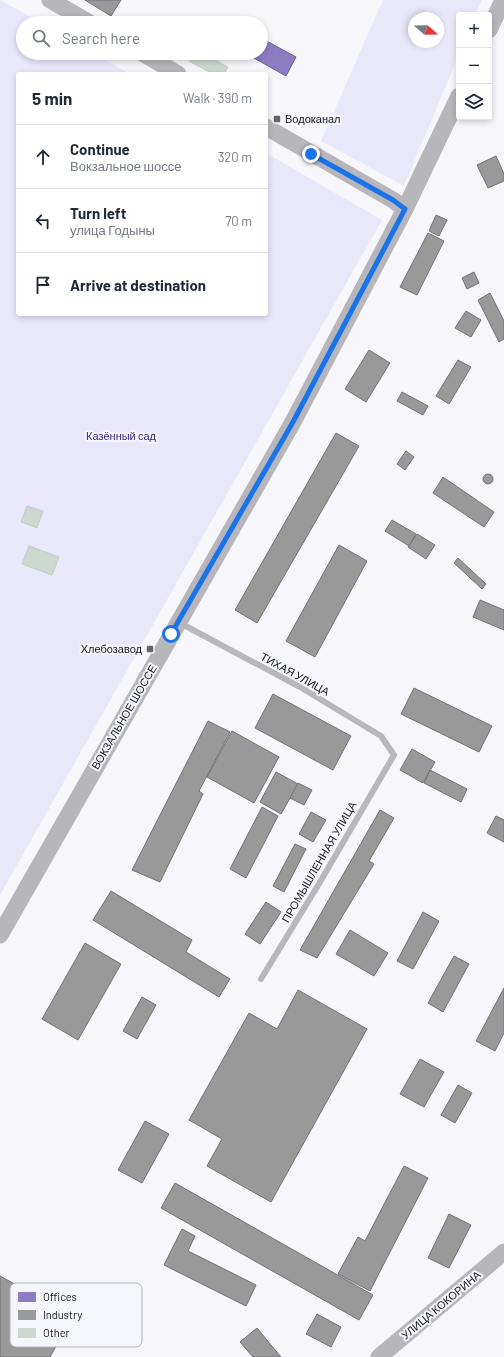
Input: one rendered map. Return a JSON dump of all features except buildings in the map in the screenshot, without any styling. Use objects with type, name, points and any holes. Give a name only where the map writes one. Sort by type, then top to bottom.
[{"type":"main road","points":[[50,0],[78,16]]},
{"type":"main road","points":[[492,24],[503,0]]},
{"type":"main road","points":[[154,60],[175,72]]},
{"type":"main road","name":"ВОКЗАЛЬНОЕ ШОССЕ","points":[[0,935],[293,422],[405,209],[456,102]]},
{"type":"main road","points":[[268,128],[393,200],[405,209]]},
{"type":"main road","name":"УЛИЦА КОКОРИНА","points":[[379,1357],[504,1252]]},
{"type":"lane","name":"ТИХАЯ УЛИЦА","points":[[178,622],[300,687],[381,736],[394,755]]},
{"type":"lane","name":"ПРОМЫШЛЕННАЯ УЛИЦА","points":[[261,979],[320,882],[394,755]]},
{"type":"green space","name":"Казённый сад","points":[[0,0],[29,16],[16,16],[16,60],[105,60],[126,72],[16,72],[16,316],[268,316],[268,154],[382,220],[0,895]]},
{"type":"green space","points":[[383,0],[482,0],[476,12],[456,12],[456,61],[404,186],[321,141]]},
{"type":"place","name":"Водоканал","points":[[277,119]]},
{"type":"place","name":"Хлебозавод","points":[[150,649]]},
{"type":"route","points":[[171,634],[293,422],[405,209],[393,200],[311,154]]}]
